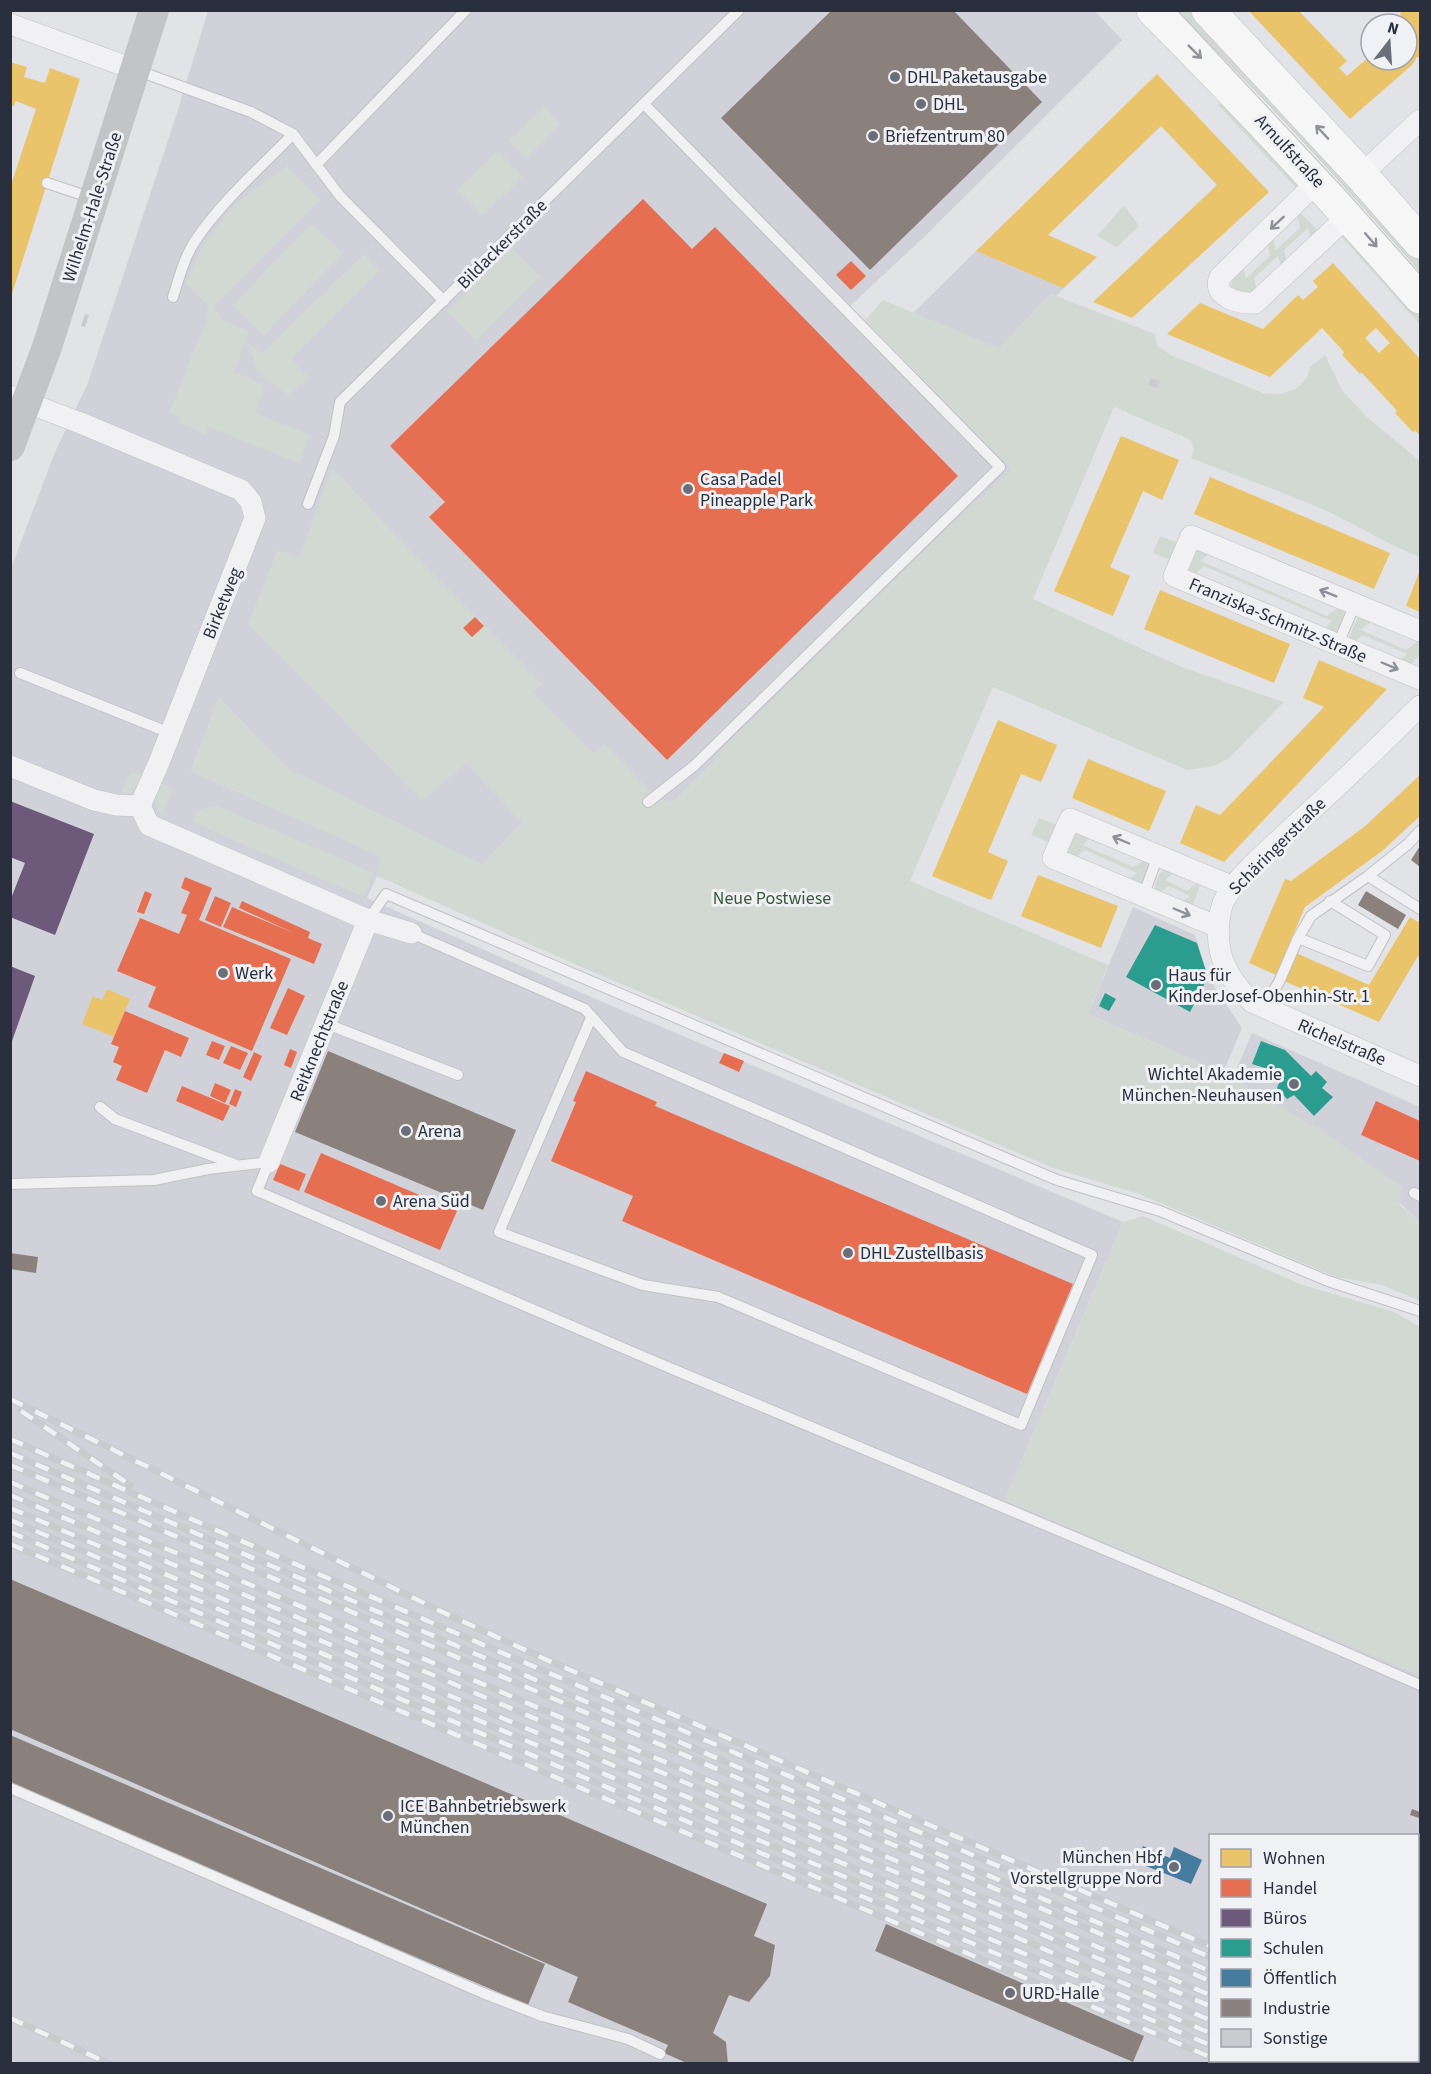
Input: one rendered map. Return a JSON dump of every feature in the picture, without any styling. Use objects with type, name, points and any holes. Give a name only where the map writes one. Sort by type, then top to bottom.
[{"type":"main road","name":"Wilhelm-Hale-Straße","points":[[10,446],[19,399],[95,199],[154,10]]},
{"type":"main road","name":"Arnulfstraße","points":[[1153,10],[1224,81],[1349,215],[1420,297]]},
{"type":"main road","name":"Arnulfstraße","points":[[1208,10],[1362,175],[1420,242]]},
{"type":"street","points":[[10,24],[136,70]]},
{"type":"street","points":[[1362,175],[1420,120]]},
{"type":"street","points":[[1318,182],[1220,277],[1217,284],[1218,291],[1243,304],[1255,303],[1349,215]]},
{"type":"street","name":"Birketweg","points":[[19,399],[241,490],[251,502],[255,518],[140,806]]},
{"type":"street","name":"Franziska-Schmitz-Straße","points":[[1420,631],[1191,536],[1174,576],[1420,679]]},
{"type":"street","name":"Schäringerstraße","points":[[1263,1008],[1239,990],[1221,960],[1218,927],[1224,900],[1233,887],[1278,842],[1376,751],[1420,706]]},
{"type":"street","points":[[10,766],[94,800],[116,805],[140,806],[149,825],[368,920],[411,933]]},
{"type":"street","points":[[1218,927],[1053,858],[1070,819],[1233,887]]},
{"type":"street","name":"Reitknechtstraße","points":[[269,1162],[368,920]]},
{"type":"street","name":"Richelstraße","points":[[1263,1008],[1420,1076]]},
{"type":"lane","points":[[316,165],[466,10]]},
{"type":"lane","name":"Bildackerstraße","points":[[136,70],[251,112],[292,134],[340,196],[361,210],[444,301],[735,11]]},
{"type":"lane","points":[[644,104],[1000,467],[695,765],[648,802]]},
{"type":"lane","points":[[173,297],[194,242],[214,215],[292,134]]},
{"type":"lane","points":[[47,183],[95,199]]},
{"type":"lane","points":[[308,504],[334,436],[340,402],[444,301]]},
{"type":"lane","points":[[1338,644],[1355,604]]},
{"type":"lane","points":[[20,673],[170,733]]},
{"type":"lane","points":[[1263,1008],[1279,982],[1298,938],[1311,916],[1368,876],[1408,844],[1420,831]]},
{"type":"lane","points":[[1143,896],[1158,856]]},
{"type":"lane","points":[[1368,876],[1420,909]]},
{"type":"lane","points":[[368,920],[386,894],[1057,1180],[1160,1211],[1328,1281],[1420,1311]]},
{"type":"lane","points":[[1298,938],[1368,966],[1385,935],[1330,901]]},
{"type":"lane","points":[[411,933],[585,1009],[623,1052],[1092,1256],[1021,1425],[718,1297],[643,1285],[499,1232],[591,1018]]},
{"type":"lane","points":[[327,1024],[458,1076]]},
{"type":"lane","points":[[100,1107],[115,1119],[236,1165]]},
{"type":"lane","points":[[10,1184],[154,1180],[236,1165],[269,1162],[257,1191],[651,1360],[1232,1603],[1420,1685]]},
{"type":"lane","points":[[10,1788],[483,1993],[551,2019],[628,2039],[660,2054]]},
{"type":"shaded area","points":[[208,11],[1095,11],[1122,40],[924,237],[850,306],[1012,469],[847,628],[666,809],[482,865],[289,770],[219,698],[191,771],[381,856],[377,876],[367,898],[591,997],[1123,1222],[1005,1500],[1420,1675],[1420,2063],[11,2064],[11,568],[55,452],[87,385],[177,113]]},
{"type":"shaded area","points":[[1048,235],[1097,257],[1056,296],[1051,294],[999,349],[913,313],[976,251],[1016,268]]},
{"type":"shaded area","name":"Haus für KinderJosef-Obenhin-Str. 1","points":[[1133,907],[1195,935],[1208,977],[1242,1028],[1223,1073],[1088,1014]]},
{"type":"shaded area","points":[[1252,1033],[1420,1107],[1420,1222],[1326,1134],[1232,1079]]},
{"type":"green space","points":[[1166,11],[1194,11],[1420,254],[1420,281]]},
{"type":"green space","points":[[1217,104],[1226,105],[1298,172],[1298,190]]},
{"type":"green space","points":[[544,107],[561,124],[526,158],[509,141]]},
{"type":"green space","points":[[498,151],[523,177],[483,215],[458,190]]},
{"type":"green space","points":[[287,166],[320,200],[214,306],[222,320],[249,331],[234,372],[265,385],[255,413],[310,435],[299,463],[209,427],[205,434],[179,423],[181,418],[169,413],[206,322],[207,305],[186,283],[205,241],[236,203]]},
{"type":"green space","points":[[1124,205],[1139,226],[1117,247],[1097,236]]},
{"type":"green space","points":[[1299,211],[1320,233],[1311,241],[1308,228],[1284,250],[1287,264],[1282,269],[1278,256],[1254,278],[1257,292],[1253,296],[1232,290],[1232,279],[1242,264],[1246,278],[1270,256],[1267,242],[1272,236],[1276,250],[1300,228],[1297,214]]},
{"type":"green space","points":[[312,224],[343,253],[264,335],[233,305]]},
{"type":"green space","points":[[1345,234],[1420,315],[1420,325],[1341,236]]},
{"type":"green space","points":[[511,248],[540,277],[476,341],[447,312]]},
{"type":"green space","points":[[364,254],[379,271],[291,359],[309,378],[288,395],[258,373],[248,343],[262,354]]},
{"type":"green space","name":"Neue Postwiese","points":[[1051,294],[1155,334],[1157,346],[1171,355],[1263,393],[1281,394],[1297,388],[1307,378],[1310,367],[1325,355],[1342,390],[1366,416],[1420,461],[1420,557],[1316,506],[1191,458],[1194,450],[1191,440],[1114,407],[1033,599],[1184,668],[1284,702],[1228,759],[1211,767],[1187,770],[993,687],[910,881],[1108,965],[1088,1014],[1223,1073],[1326,1134],[1403,1187],[1399,1204],[1420,1222],[1420,1301],[1382,1285],[1336,1277],[1139,1194],[1053,1168],[572,963],[377,876],[380,856],[191,771],[219,698],[289,770],[482,864],[522,823],[466,763],[422,801],[248,623],[278,550],[299,558],[332,468],[542,683],[533,693],[594,754],[605,744],[657,798],[673,802],[715,760],[716,755],[976,500],[985,495],[1012,469],[865,320],[883,300],[999,348]]},
{"type":"green space","points":[[1160,536],[1178,543],[1171,560],[1153,553]]},
{"type":"green space","points":[[1194,549],[1211,551],[1201,561],[1327,616],[1339,607],[1346,609],[1335,636],[1322,631],[1332,621],[1204,566],[1194,575],[1188,571],[1186,560]]},
{"type":"green space","points":[[1360,616],[1372,621],[1361,630],[1406,650],[1418,641],[1420,642],[1420,654],[1408,668],[1397,663],[1407,654],[1363,635],[1352,644],[1348,640]]},
{"type":"green space","points":[[134,772],[143,776],[139,784],[132,792],[121,795],[129,775]]},
{"type":"green space","points":[[161,783],[170,787],[172,791],[162,816],[157,808],[156,800]]},
{"type":"green space","points":[[217,806],[374,873],[363,897],[193,822],[197,810]]},
{"type":"green space","points":[[1039,818],[1057,825],[1050,843],[1031,835]]},
{"type":"green space","points":[[1073,831],[1093,836],[1082,845],[1134,867],[1146,859],[1150,863],[1141,884],[1126,882],[1137,873],[1085,850],[1073,859],[1067,857],[1066,840]]},
{"type":"green space","points":[[1164,869],[1176,871],[1165,880],[1187,891],[1199,881],[1201,883],[1191,910],[1179,905],[1190,896],[1169,886],[1156,895],[1156,881]]},
{"type":"green space","points":[[1143,1216],[1300,1284],[1394,1312],[1420,1327],[1420,1675],[1005,1500],[1123,1222]]},
{"type":"building: Wohnen","points":[[1248,10],[1298,10],[1347,61],[1339,68],[1347,76],[1359,66],[1359,72],[1404,72],[1350,119]]},
{"type":"building: Wohnen","points":[[1401,10],[1420,10],[1420,58],[1419,12],[1401,12]]},
{"type":"building: Wohnen","points":[[10,62],[27,67],[24,77],[45,83],[50,68],[80,79],[11,297],[10,188],[36,109],[16,101],[14,106],[10,105]]},
{"type":"building: Wohnen","points":[[1157,74],[1269,192],[1132,318],[1093,302],[1217,185],[1161,126],[1048,235],[1097,257],[1063,288],[976,251]]},
{"type":"building: Wohnen","points":[[1333,263],[1420,359],[1420,436],[1415,430],[1413,432],[1395,413],[1397,411],[1390,403],[1342,355],[1344,352],[1322,328],[1270,377],[1167,334],[1200,303],[1263,329],[1298,295],[1303,300],[1318,287],[1313,281]],"holes":[[[1376,328],[1390,343],[1379,353],[1365,338]]]},
{"type":"building: Wohnen","points":[[1121,436],[1179,460],[1162,500],[1143,491],[1110,567],[1130,576],[1113,616],[1054,591]]},
{"type":"building: Wohnen","points":[[1210,477],[1390,553],[1374,589],[1194,514]]},
{"type":"building: Wohnen","points":[[1420,570],[1420,612],[1406,606]]},
{"type":"building: Wohnen","points":[[1160,590],[1290,644],[1274,683],[1144,629]]},
{"type":"building: Wohnen","points":[[1319,660],[1387,689],[1224,862],[1180,843],[1196,805],[1220,815],[1324,707],[1303,698]]},
{"type":"building: Wohnen","points":[[998,720],[1057,745],[1041,782],[1021,774],[988,852],[1008,861],[991,900],[932,876]]},
{"type":"building: Wohnen","points":[[1088,759],[1166,791],[1149,831],[1072,798]]},
{"type":"building: Wohnen","points":[[1420,775],[1420,816],[1382,851],[1305,907],[1276,975],[1249,963],[1285,879],[1291,881],[1364,827]]},
{"type":"building: Wohnen","points":[[1038,875],[1118,906],[1101,948],[1021,916]]},
{"type":"building: Wohnen","points":[[1410,917],[1420,923],[1420,958],[1418,956],[1379,1022],[1284,981],[1296,953],[1369,985]]},
{"type":"building: Wohnen","points":[[107,989],[130,999],[114,1037],[82,1024],[93,996],[102,1000]]},
{"type":"building: Handel","name":"Casa Padel Pineapple Park","points":[[643,199],[692,249],[715,227],[958,476],[667,760],[429,517],[445,502],[390,446]]},
{"type":"building: Handel","points":[[851,261],[866,276],[851,290],[836,275]]},
{"type":"building: Handel","points":[[475,617],[484,626],[472,637],[463,628]]},
{"type":"building: Handel","name":"Werk","points":[[185,877],[212,888],[199,920],[291,959],[252,1051],[148,1007],[156,987],[117,971],[140,918],[179,934],[187,915],[181,913],[190,892],[181,888]]},
{"type":"building: Handel","points":[[145,891],[152,894],[144,914],[137,912]]},
{"type":"building: Handel","points":[[215,896],[231,903],[221,927],[205,920]]},
{"type":"building: Handel","points":[[242,901],[310,932],[308,938],[322,944],[314,964],[223,927],[232,907],[296,934],[239,908]]},
{"type":"building: Handel","points":[[288,988],[305,996],[287,1035],[270,1028]]},
{"type":"building: Handel","points":[[125,1011],[189,1038],[181,1057],[165,1050],[147,1093],[116,1080],[122,1066],[113,1062],[119,1047],[111,1044]]},
{"type":"building: Handel","points":[[212,1041],[225,1046],[219,1060],[206,1055]]},
{"type":"building: Handel","points":[[231,1046],[248,1053],[240,1070],[223,1063]]},
{"type":"building: Handel","points":[[290,1049],[297,1052],[291,1068],[284,1065]]},
{"type":"building: Handel","points":[[254,1052],[262,1056],[251,1081],[243,1077]]},
{"type":"building: Handel","points":[[724,1053],[744,1061],[739,1072],[719,1063]]},
{"type":"building: Handel","name":"DHL Zustellbasis","points":[[586,1071],[657,1102],[655,1106],[1073,1284],[1027,1394],[622,1221],[633,1196],[551,1161],[576,1102],[573,1101]]},
{"type":"building: Handel","points":[[215,1083],[231,1090],[225,1103],[210,1096]]},
{"type":"building: Handel","points":[[182,1086],[230,1106],[223,1121],[176,1101]]},
{"type":"building: Handel","points":[[235,1089],[242,1092],[236,1107],[229,1104]]},
{"type":"building: Handel","points":[[1376,1101],[1420,1121],[1420,1161],[1361,1135]]},
{"type":"building: Handel","name":"Arena Süd","points":[[321,1153],[457,1211],[440,1250],[304,1192]]},
{"type":"building: Handel","points":[[280,1164],[306,1174],[299,1191],[273,1180]]},
{"type":"building: Büros","points":[[10,801],[94,834],[55,935],[10,917],[10,901],[25,863],[10,857]]},
{"type":"building: Büros","points":[[10,966],[35,976],[11,1044],[10,1044]]},
{"type":"building: Schulen","points":[[1155,925],[1197,943],[1208,977],[1190,1012],[1126,977]]},
{"type":"building: Schulen","points":[[1105,993],[1116,999],[1109,1011],[1099,1006]]},
{"type":"building: Schulen","points":[[1261,1041],[1285,1050],[1311,1076],[1316,1071],[1327,1082],[1322,1088],[1333,1097],[1314,1116],[1294,1095],[1287,1099],[1277,1088],[1280,1081],[1268,1069],[1252,1064]]},
{"type":"building: Öffentlich","name":"München Hbf Vorstellgruppe Nord","points":[[1143,1846],[1170,1858],[1174,1847],[1202,1860],[1191,1884],[1136,1862]]},
{"type":"building: Industrie","name":"Briefzentrum 80","points":[[832,10],[953,10],[1042,102],[870,270],[721,118]]},
{"type":"building: Industrie","points":[[1420,846],[1420,867],[1411,860]]},
{"type":"building: Industrie","points":[[1366,891],[1406,915],[1398,929],[1358,905]]},
{"type":"building: Industrie","name":"Arena","points":[[328,1051],[516,1130],[483,1210],[295,1132]]},
{"type":"building: Industrie","points":[[10,1253],[38,1257],[36,1273],[10,1269]]},
{"type":"building: Industrie","name":"ICE Bahnbetriebswerk München","points":[[10,1579],[767,1904],[754,1936],[775,1945],[770,1976],[749,2002],[729,1995],[713,2033],[726,2042],[728,2064],[689,2064],[664,2053],[668,2045],[568,2002],[578,1977],[10,1729]]},
{"type":"building: Industrie","points":[[10,1735],[545,1964],[528,2005],[10,1784]]},
{"type":"building: Industrie","points":[[1412,1809],[1420,1812],[1419,1818],[1410,1815]]},
{"type":"building: Industrie","name":"URD-Halle","points":[[886,1924],[1144,2036],[1133,2062],[875,1951]]},
{"type":"building: Sonstige","points":[[85,314],[89,315],[85,327],[81,326]]},
{"type":"building: Sonstige","points":[[1151,378],[1160,381],[1157,388],[1148,385]]},
{"type":"tram line","points":[[1177,10],[1420,274]]},
{"type":"railway","points":[[10,1399],[438,1610],[547,1660],[1209,1946]]},
{"type":"railway","points":[[21,1411],[130,1485]]},
{"type":"railway","points":[[10,1439],[223,1533],[1209,1957]]},
{"type":"railway","points":[[10,1453],[1209,1971]]},
{"type":"railway","points":[[10,1465],[1209,1981]]},
{"type":"railway","points":[[10,1482],[1209,1995]]},
{"type":"railway","points":[[10,1495],[1209,2006]]},
{"type":"railway","points":[[10,1508],[1209,2020]]},
{"type":"railway","points":[[10,1520],[1209,2033]]},
{"type":"railway","points":[[10,1532],[1209,2045]]},
{"type":"railway","points":[[10,1544],[1209,2057]]},
{"type":"railway","points":[[10,2018],[110,2064]]},
{"type":"railway","points":[[1222,2062],[1226,2064]]},
{"type":"railway","points":[[1278,2062],[1282,2064]]},
{"type":"railway","points":[[1308,2062],[1311,2064]]},
{"type":"railway","points":[[1340,2062],[1343,2064]]},
{"type":"railway","points":[[1364,2062],[1368,2064]]},
{"type":"railway","points":[[1398,2062],[1401,2064]]},
{"type":"place","name":"DHL Paketausgabe","points":[[895,77]]},
{"type":"place","name":"DHL","points":[[921,104]]},
{"type":"place","name":"Briefzentrum 80","points":[[873,136]]},
{"type":"place","name":"Casa Padel Pineapple Park","points":[[688,489]]},
{"type":"place","name":"Werk","points":[[223,973]]},
{"type":"place","name":"Haus für KinderJosef-Obenhin-Str. 1","points":[[1156,985]]},
{"type":"place","name":"Wichtel Akademie München-Neuhausen","points":[[1294,1084]]},
{"type":"place","name":"Arena","points":[[406,1131]]},
{"type":"place","name":"Arena Süd","points":[[381,1201]]},
{"type":"place","name":"DHL Zustellbasis","points":[[848,1253]]},
{"type":"place","name":"ICE Bahnbetriebswerk München","points":[[388,1816]]},
{"type":"place","name":"München Hbf Vorstellgruppe Nord","points":[[1174,1867]]},
{"type":"place","name":"URD-Halle","points":[[1010,1993]]}]
